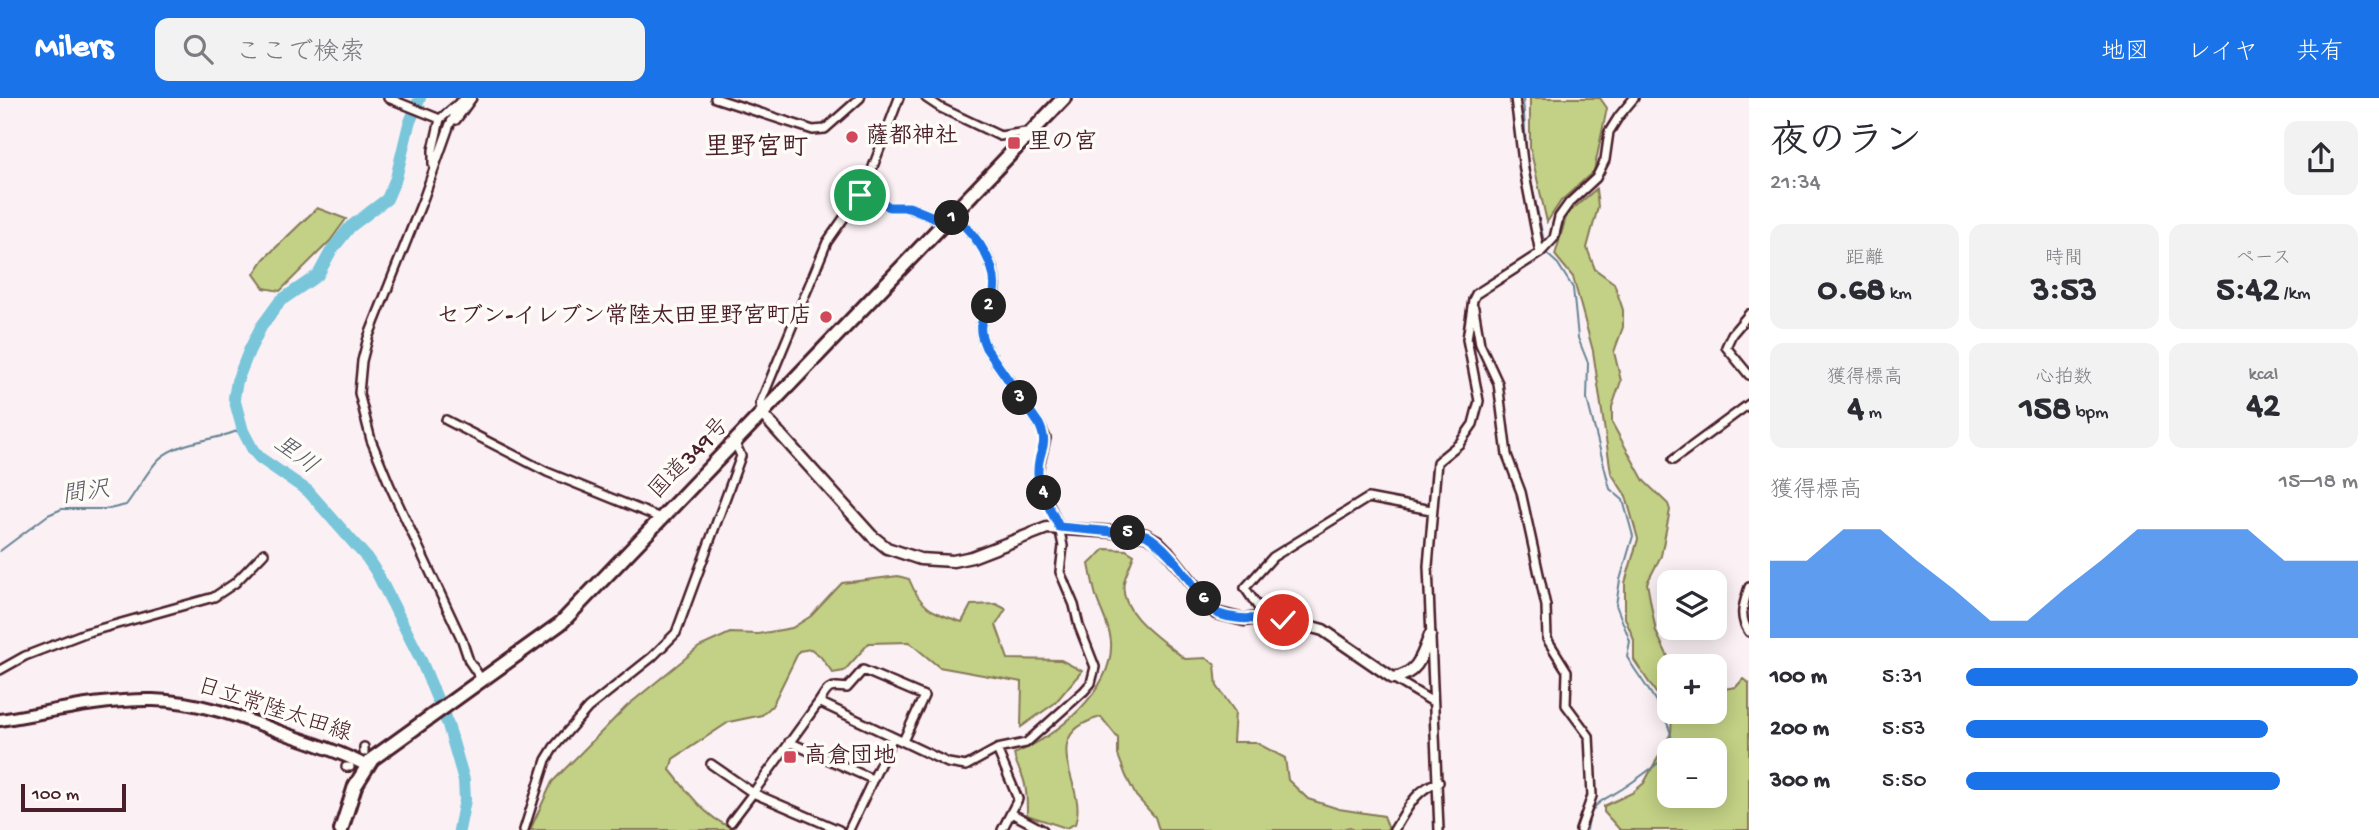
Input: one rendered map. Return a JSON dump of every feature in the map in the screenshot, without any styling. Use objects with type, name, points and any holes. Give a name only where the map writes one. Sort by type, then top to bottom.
[{"type":"highway","name":"国道349号","points":[[341,830],[355,786],[367,766],[383,749],[561,623],[1064,98]]},
{"type":"main road","name":"日立常陸太田線","points":[[0,720],[134,700],[180,702],[222,712],[349,756],[367,766]]},
{"type":"street","points":[[388,98],[438,117]]},
{"type":"street","points":[[464,98],[449,128],[368,338],[362,361],[359,393],[371,440],[462,640],[478,682]]},
{"type":"street","points":[[433,172],[438,117],[464,98]]},
{"type":"street","points":[[449,128],[472,98]]},
{"type":"street","points":[[715,98],[813,130],[825,129],[860,98]]},
{"type":"street","points":[[887,98],[897,100],[865,188],[827,242],[760,404],[762,414],[872,536],[887,548],[920,558],[953,561],[1047,528],[1146,535],[1167,551],[1216,613],[1244,620],[1265,617],[1323,630],[1433,702]]},
{"type":"street","points":[[926,98],[1000,136],[1033,131]]},
{"type":"street","points":[[1515,98],[1524,170],[1540,253]]},
{"type":"street","points":[[1439,830],[1428,566],[1431,510],[1437,462],[1459,444],[1473,424],[1479,401],[1467,339],[1473,300],[1476,294],[1540,253],[1554,238],[1559,217],[1596,178],[1605,160],[1609,132],[1634,98]]},
{"type":"street","points":[[819,702],[957,765],[965,765],[997,749],[1026,743],[1084,691],[1095,667],[1060,572],[1063,546],[1059,527],[1040,483],[1038,471],[1046,438],[981,337],[979,326],[996,282],[992,268],[971,232],[957,219],[936,218],[909,207],[889,207],[865,188]]},
{"type":"street","points":[[1473,300],[1479,344],[1499,383],[1507,455],[1521,492],[1546,606],[1547,639],[1567,671],[1566,705],[1589,736],[1592,796],[1580,830]]},
{"type":"street","points":[[1749,314],[1731,334],[1726,347],[1749,375]]},
{"type":"street","points":[[1673,460],[1749,404]]},
{"type":"street","points":[[446,420],[547,472],[646,512],[661,521]]},
{"type":"street","points":[[524,830],[547,760],[554,747],[588,708],[652,657],[676,633],[741,456],[735,443]]},
{"type":"street","points":[[1265,617],[1245,588],[1273,557],[1368,498],[1431,510]]},
{"type":"street","points":[[0,670],[24,656],[97,629],[214,597],[235,583],[264,553]]},
{"type":"street","points":[[1749,587],[1742,619],[1749,632]]},
{"type":"street","points":[[1394,678],[1409,673],[1418,666],[1430,635]]},
{"type":"street","points":[[731,822],[827,690],[832,687],[847,688],[863,670],[924,696],[903,741]]},
{"type":"street","points":[[849,830],[893,737]]},
{"type":"street","points":[[789,742],[872,779]]},
{"type":"street","points":[[997,749],[1018,799],[1002,830]]},
{"type":"street","points":[[711,764],[753,793],[839,830]]},
{"type":"street","points":[[1394,830],[1409,805],[1427,785],[1439,782]]},
{"type":"street","points":[[1012,813],[1043,830]]},
{"type":"green space","points":[[1530,98],[1600,98],[1607,108],[1594,171],[1561,201],[1547,222],[1530,148]]},
{"type":"green space","points":[[1596,189],[1598,207],[1587,248],[1595,269],[1614,283],[1623,310],[1623,327],[1614,352],[1621,381],[1612,407],[1612,423],[1644,481],[1668,504],[1670,510],[1661,556],[1647,583],[1657,640],[1660,640],[1667,654],[1657,654],[1657,694],[1634,660],[1634,640],[1625,618],[1625,583],[1638,539],[1626,496],[1611,473],[1593,351],[1573,277],[1555,255],[1567,214]]},
{"type":"green space","points":[[317,208],[346,219],[330,241],[280,291],[264,288],[254,274],[264,259]]},
{"type":"green space","points":[[1105,549],[1126,550],[1134,555],[1124,582],[1124,594],[1128,605],[1144,626],[1185,659],[1207,658],[1215,665],[1217,686],[1235,712],[1233,742],[1255,742],[1285,758],[1288,780],[1308,799],[1339,809],[1384,816],[1389,830],[1353,830],[1349,827],[1340,830],[1159,830],[1155,817],[1136,796],[1126,776],[1118,755],[1118,738],[1101,717],[1081,725],[1070,736],[1066,749],[1078,810],[1075,824],[1066,828],[1027,815],[1025,784],[1014,754],[1047,736],[1079,710],[1103,678],[1109,660],[1110,636],[1096,596],[1089,564]]},
{"type":"green space","points":[[898,576],[909,579],[918,597],[929,608],[962,622],[971,605],[996,604],[1006,609],[996,625],[1008,659],[1061,660],[1082,671],[1055,703],[1021,727],[1022,682],[939,667],[909,642],[869,643],[844,671],[833,673],[811,649],[799,651],[772,706],[762,715],[729,722],[673,759],[670,770],[701,807],[719,821],[741,830],[530,830],[552,782],[627,706],[699,647],[730,633],[758,634],[792,628],[811,616],[842,583]]},
{"type":"green space","points":[[1743,679],[1749,683],[1749,830],[1620,830],[1604,812],[1604,806],[1632,793],[1644,783],[1657,759],[1657,808],[1727,808],[1727,738],[1668,738],[1672,724],[1727,724],[1727,688],[1736,687]]},
{"type":"waterway","name":"里川","points":[[420,98],[409,124],[396,178],[387,199],[350,227],[331,251],[318,275],[280,301],[261,327],[249,351],[237,381],[234,398],[243,431],[253,450],[260,458],[308,491],[377,573],[420,658],[448,725],[464,780],[465,800],[459,830]]},
{"type":"waterway","points":[[1523,98],[1527,162],[1544,242]]},
{"type":"waterway","points":[[1546,253],[1558,264],[1573,288],[1578,338],[1588,363],[1587,399],[1610,489],[1623,500],[1633,536],[1616,605],[1630,641],[1627,657],[1657,703],[1671,738]]},
{"type":"waterway","name":"間沢","points":[[0,551],[48,515],[62,509],[109,509],[126,505],[155,464],[167,453],[188,444],[242,429]]},
{"type":"waterway","points":[[1587,830],[1592,812],[1599,803],[1657,763]]},
{"type":"place","name":"薩都神社","points":[[852,137]]},
{"type":"place","name":"里の宮","points":[[1014,143]]},
{"type":"place","name":"セブン-イレブン常陸太田里野宮町店","points":[[826,317]]},
{"type":"place","name":"高倉団地","points":[[790,757]]},
{"type":"district","name":"里野宮町","points":[[756,149]]},
{"type":"route","points":[[860,195],[865,188],[889,207],[909,207],[936,218],[957,219],[971,232],[992,268],[996,282],[992,301],[979,326],[981,337],[1046,438],[1038,471],[1044,494],[1059,527],[1146,535],[1167,551],[1216,613],[1244,620],[1265,617],[1283,620]]}]
